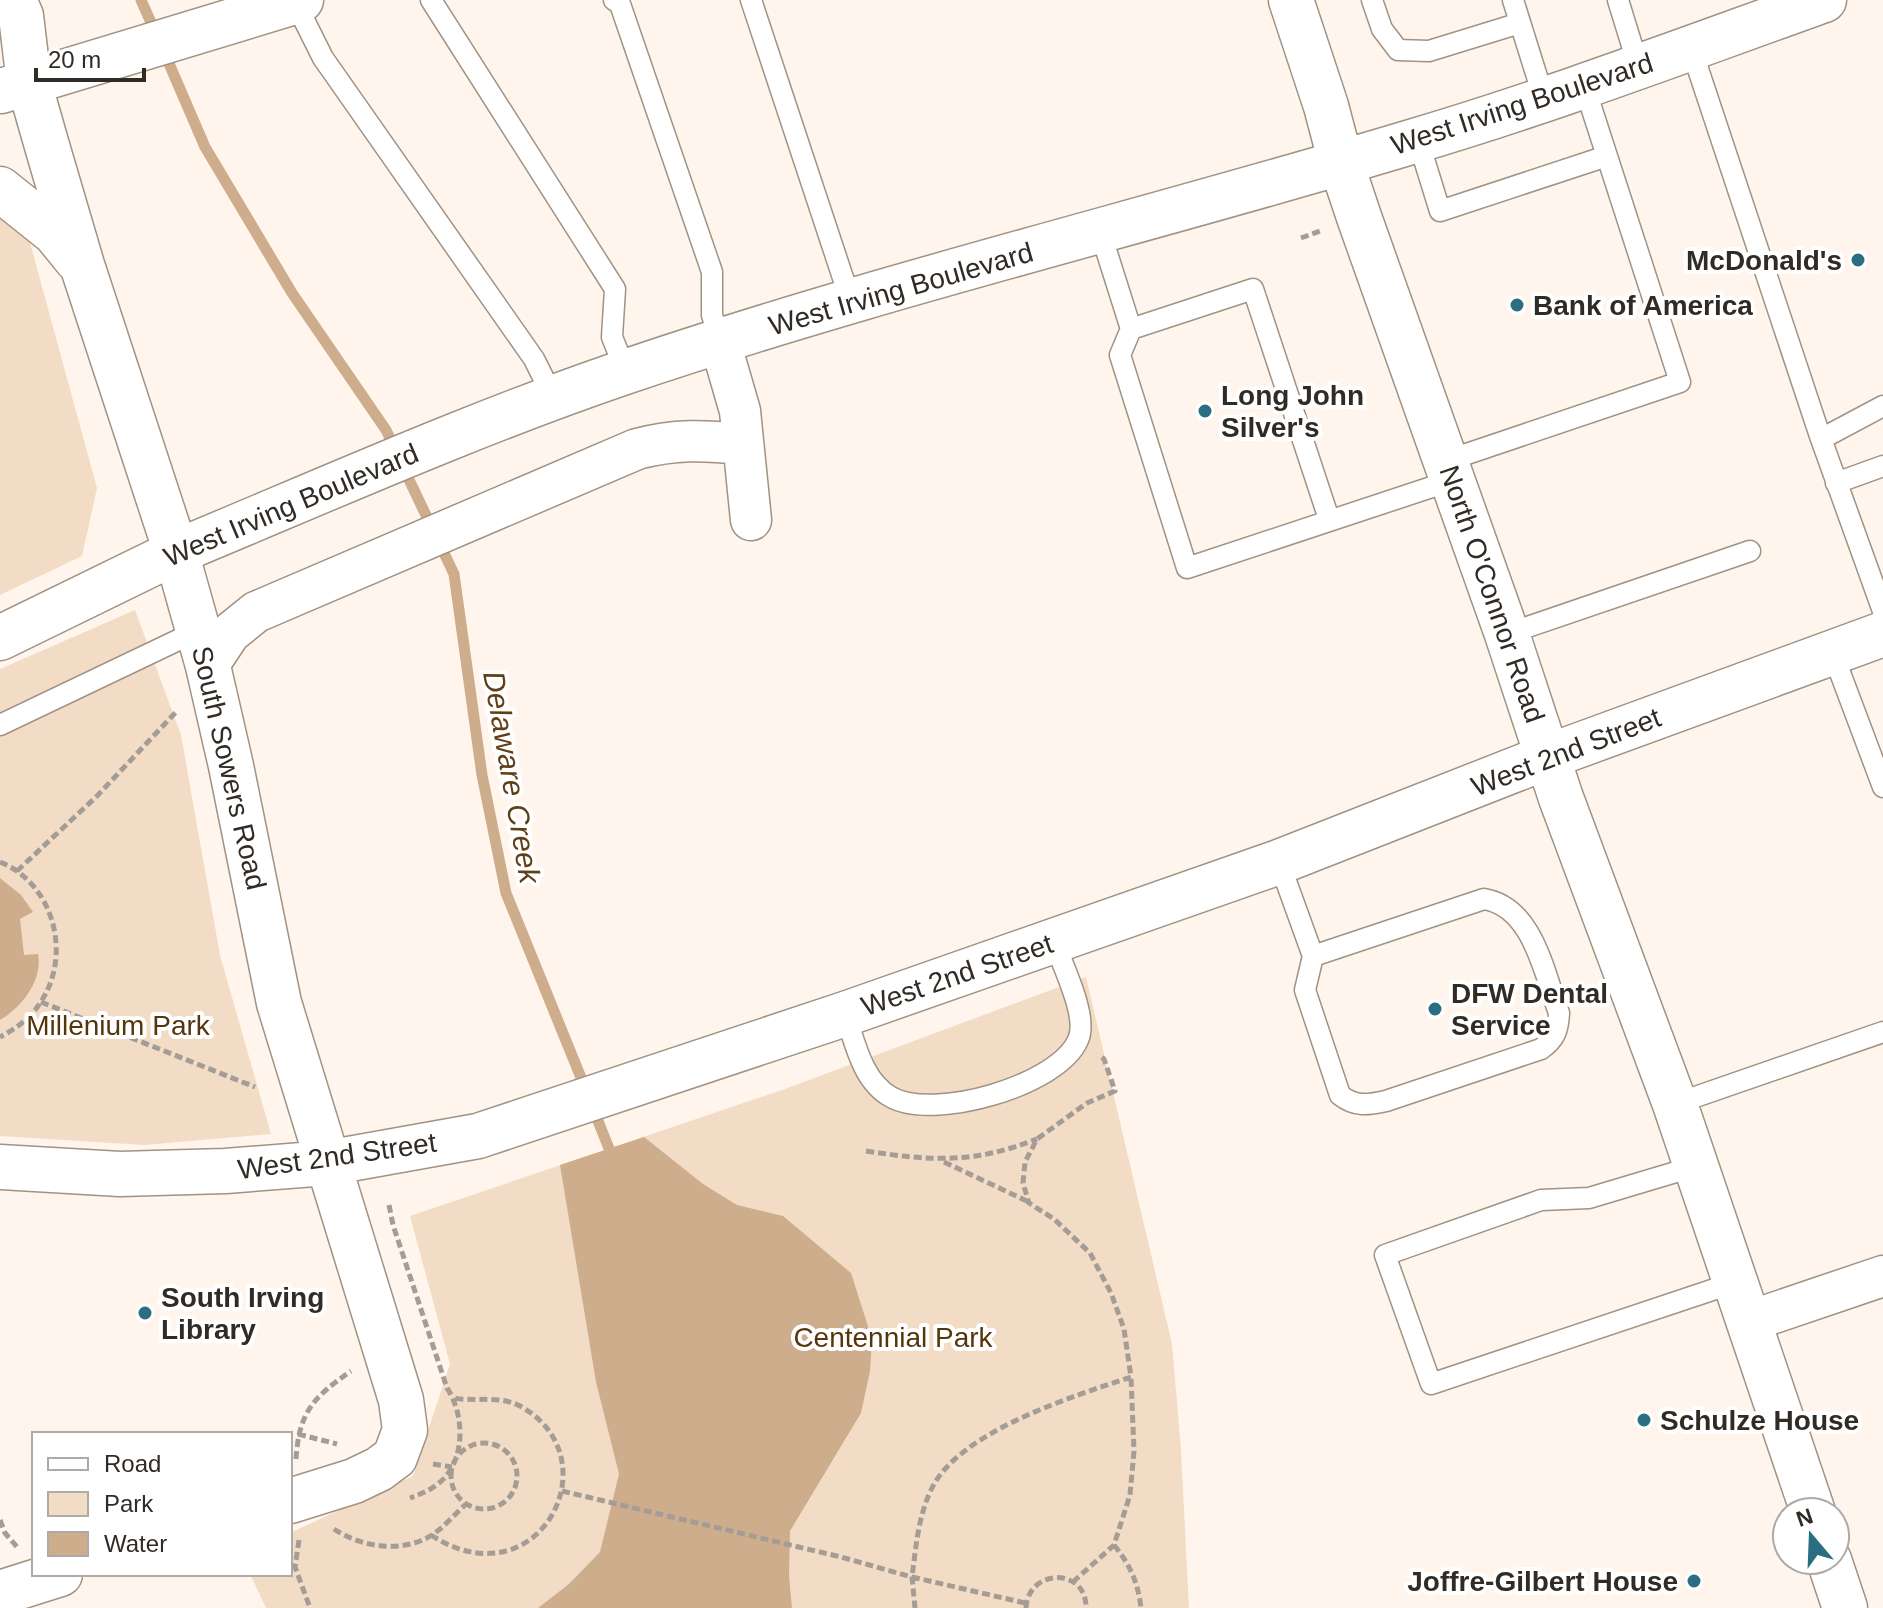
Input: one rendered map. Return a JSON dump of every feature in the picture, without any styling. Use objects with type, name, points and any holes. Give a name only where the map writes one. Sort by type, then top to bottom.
[{"type":"main road","points":[[14,0],[21,16],[14,87]]},
{"type":"main road","name":"North O'Connor Road","points":[[1291,0],[1341,163],[1507,634],[1547,757],[1675,1104],[1808,1496]]},
{"type":"main road","name":"West Irving Boulevard","points":[[0,638],[176,552],[553,397],[851,302],[1418,140],[1824,0]]},
{"type":"main road","points":[[14,87],[298,1]]},
{"type":"main road","points":[[0,47],[14,87]]},
{"type":"main road","name":"South Sowers Road","points":[[14,87],[82,265],[176,552],[231,766],[279,1003],[401,1400],[405,1430],[395,1457],[379,1469],[302,1505]]},
{"type":"main road","points":[[0,189],[55,233],[82,265]]},
{"type":"main road","name":"West 2nd Street","points":[[0,1167],[120,1174],[225,1171],[327,1163],[478,1136],[845,1014],[1279,862],[1547,757],[1883,634]]},
{"type":"main road","points":[[0,1593],[32,1571]]},
{"type":"main road","points":[[1834,1576],[1845,1608]]},
{"type":"street","points":[[720,342],[740,411],[751,520]]},
{"type":"street","points":[[203,648],[230,633],[256,612],[637,449],[696,439],[742,444]]},
{"type":"street","points":[[1743,1302],[1883,1276]]},
{"type":"lane","points":[[431,0],[615,289],[612,337],[626,372]]},
{"type":"lane","points":[[614,0],[620,4],[712,272],[712,315],[720,342]]},
{"type":"lane","points":[[751,0],[851,302]]},
{"type":"lane","points":[[1372,0],[1382,29],[1398,50],[1429,51],[1520,23]]},
{"type":"lane","points":[[1513,0],[1544,99]]},
{"type":"lane","points":[[1618,0],[1638,65]]},
{"type":"lane","points":[[298,1],[323,58],[534,359],[553,397]]},
{"type":"lane","points":[[1691,48],[1836,483],[1883,611]]},
{"type":"lane","points":[[1100,231],[1131,329],[1120,355],[1187,568],[1329,519],[1680,382],[1584,85]]},
{"type":"lane","points":[[1418,140],[1440,211],[1607,156]]},
{"type":"lane","points":[[1131,329],[1253,289],[1329,519]]},
{"type":"lane","points":[[1821,439],[1883,406]]},
{"type":"lane","points":[[1836,483],[1883,466]]},
{"type":"lane","points":[[1507,634],[1750,551]]},
{"type":"lane","points":[[0,725],[203,648]]},
{"type":"lane","points":[[1833,654],[1883,787]]},
{"type":"lane","points":[[1279,862],[1313,956],[1305,990],[1340,1095],[1350,1103],[1367,1105],[1386,1101],[1541,1049],[1554,1040],[1559,1013],[1526,926],[1510,908],[1498,901],[1484,899],[1313,956]]},
{"type":"lane","points":[[845,1014],[867,1074],[892,1099],[919,1104],[963,1102],[1005,1092],[1043,1073],[1069,1054],[1079,1039],[1080,1020],[1075,999],[1054,941]]},
{"type":"lane","points":[[1675,1104],[1883,1032]]},
{"type":"lane","points":[[1696,1166],[1589,1198],[1541,1200],[1385,1255],[1431,1384],[1743,1302]]},
{"type":"path","points":[[17,871],[97,796],[176,712]]},
{"type":"path","points":[[0,862],[17,871],[44,901],[54,926],[55,966],[41,1002],[23,1023],[0,1037]]},
{"type":"path","points":[[41,1002],[255,1087]]},
{"type":"path","points":[[866,1151],[941,1161],[986,1156],[1037,1139],[1087,1103],[1115,1091],[1104,1059],[1079,1039]]},
{"type":"path","points":[[1029,1203],[1023,1183],[1025,1162],[1037,1139]]},
{"type":"path","points":[[941,1161],[1029,1203],[1054,1219],[1090,1253],[1111,1293],[1124,1329],[1131,1377],[1134,1451],[1130,1495],[1114,1545],[1073,1582]]},
{"type":"path","points":[[389,1205],[447,1388],[453,1398],[499,1399],[518,1405],[533,1415],[560,1452],[563,1472],[562,1491],[546,1525],[516,1548],[487,1554],[468,1553],[448,1546],[431,1535]]},
{"type":"path","points":[[310,1608],[295,1567],[302,1505],[298,1434],[321,1392],[352,1370]]},
{"type":"path","points":[[915,1608],[912,1577],[918,1529],[932,1486],[950,1464],[1009,1424],[1079,1394],[1131,1377]]},
{"type":"path","points":[[298,1434],[343,1445]]},
{"type":"path","points":[[481,1443],[503,1449],[516,1467],[517,1478],[508,1499],[488,1509],[476,1509],[466,1504],[459,1499],[451,1483],[455,1458],[462,1451],[481,1443]]},
{"type":"path","points":[[562,1491],[841,1557],[1026,1606],[1030,1592],[1038,1582],[1050,1577],[1062,1577],[1082,1591],[1086,1608]]},
{"type":"path","points":[[302,1505],[347,1537],[368,1545],[388,1547],[431,1535],[466,1504]]},
{"type":"path","points":[[0,1520],[5,1533],[32,1556]]},
{"type":"path","points":[[1114,1545],[1130,1566],[1139,1590],[1141,1608]]},
{"type":"green space","points":[[0,212],[29,239],[97,488],[82,556],[0,595]]},
{"type":"green space","name":"Millenium Park","points":[[135,610],[181,735],[220,955],[271,1134],[144,1145],[0,1136],[0,669]]},
{"type":"green space","name":"Centennial Park","points":[[1086,977],[1172,1344],[1189,1608],[266,1608],[251,1576],[292,1576],[292,1532],[413,1476],[450,1364],[410,1216],[782,1090]]},
{"type":"water","points":[[0,878],[21,895],[33,912],[20,919],[24,955],[38,954],[39,964],[29,992],[16,1008],[0,1020]]},
{"type":"water","points":[[644,1137],[703,1184],[737,1205],[783,1216],[851,1273],[872,1339],[870,1371],[861,1413],[790,1531],[792,1608],[538,1608],[569,1584],[600,1552],[619,1474],[596,1382],[560,1165]]},
{"type":"waterway","name":"Delaware Creek","points":[[141,0],[157,36]]},
{"type":"waterway","name":"Delaware Creek","points":[[164,52],[205,147],[292,293],[386,430],[396,451]]},
{"type":"waterway","name":"Delaware Creek","points":[[403,467],[454,574],[482,775],[506,893],[586,1090]]},
{"type":"waterway","name":"Delaware Creek","points":[[592,1106],[614,1161]]},
{"type":"place","name":"McDonald's","points":[[1858,260]]},
{"type":"place","name":"Bank of America","points":[[1517,305]]},
{"type":"place","name":"Long John Silver's","points":[[1205,411]]},
{"type":"place","name":"DFW Dental Service","points":[[1435,1009]]},
{"type":"place","name":"South Irving Library","points":[[145,1313]]},
{"type":"place","name":"Schulze House","points":[[1644,1420]]},
{"type":"place","name":"Joffre-Gilbert House","points":[[1694,1581]]}]
